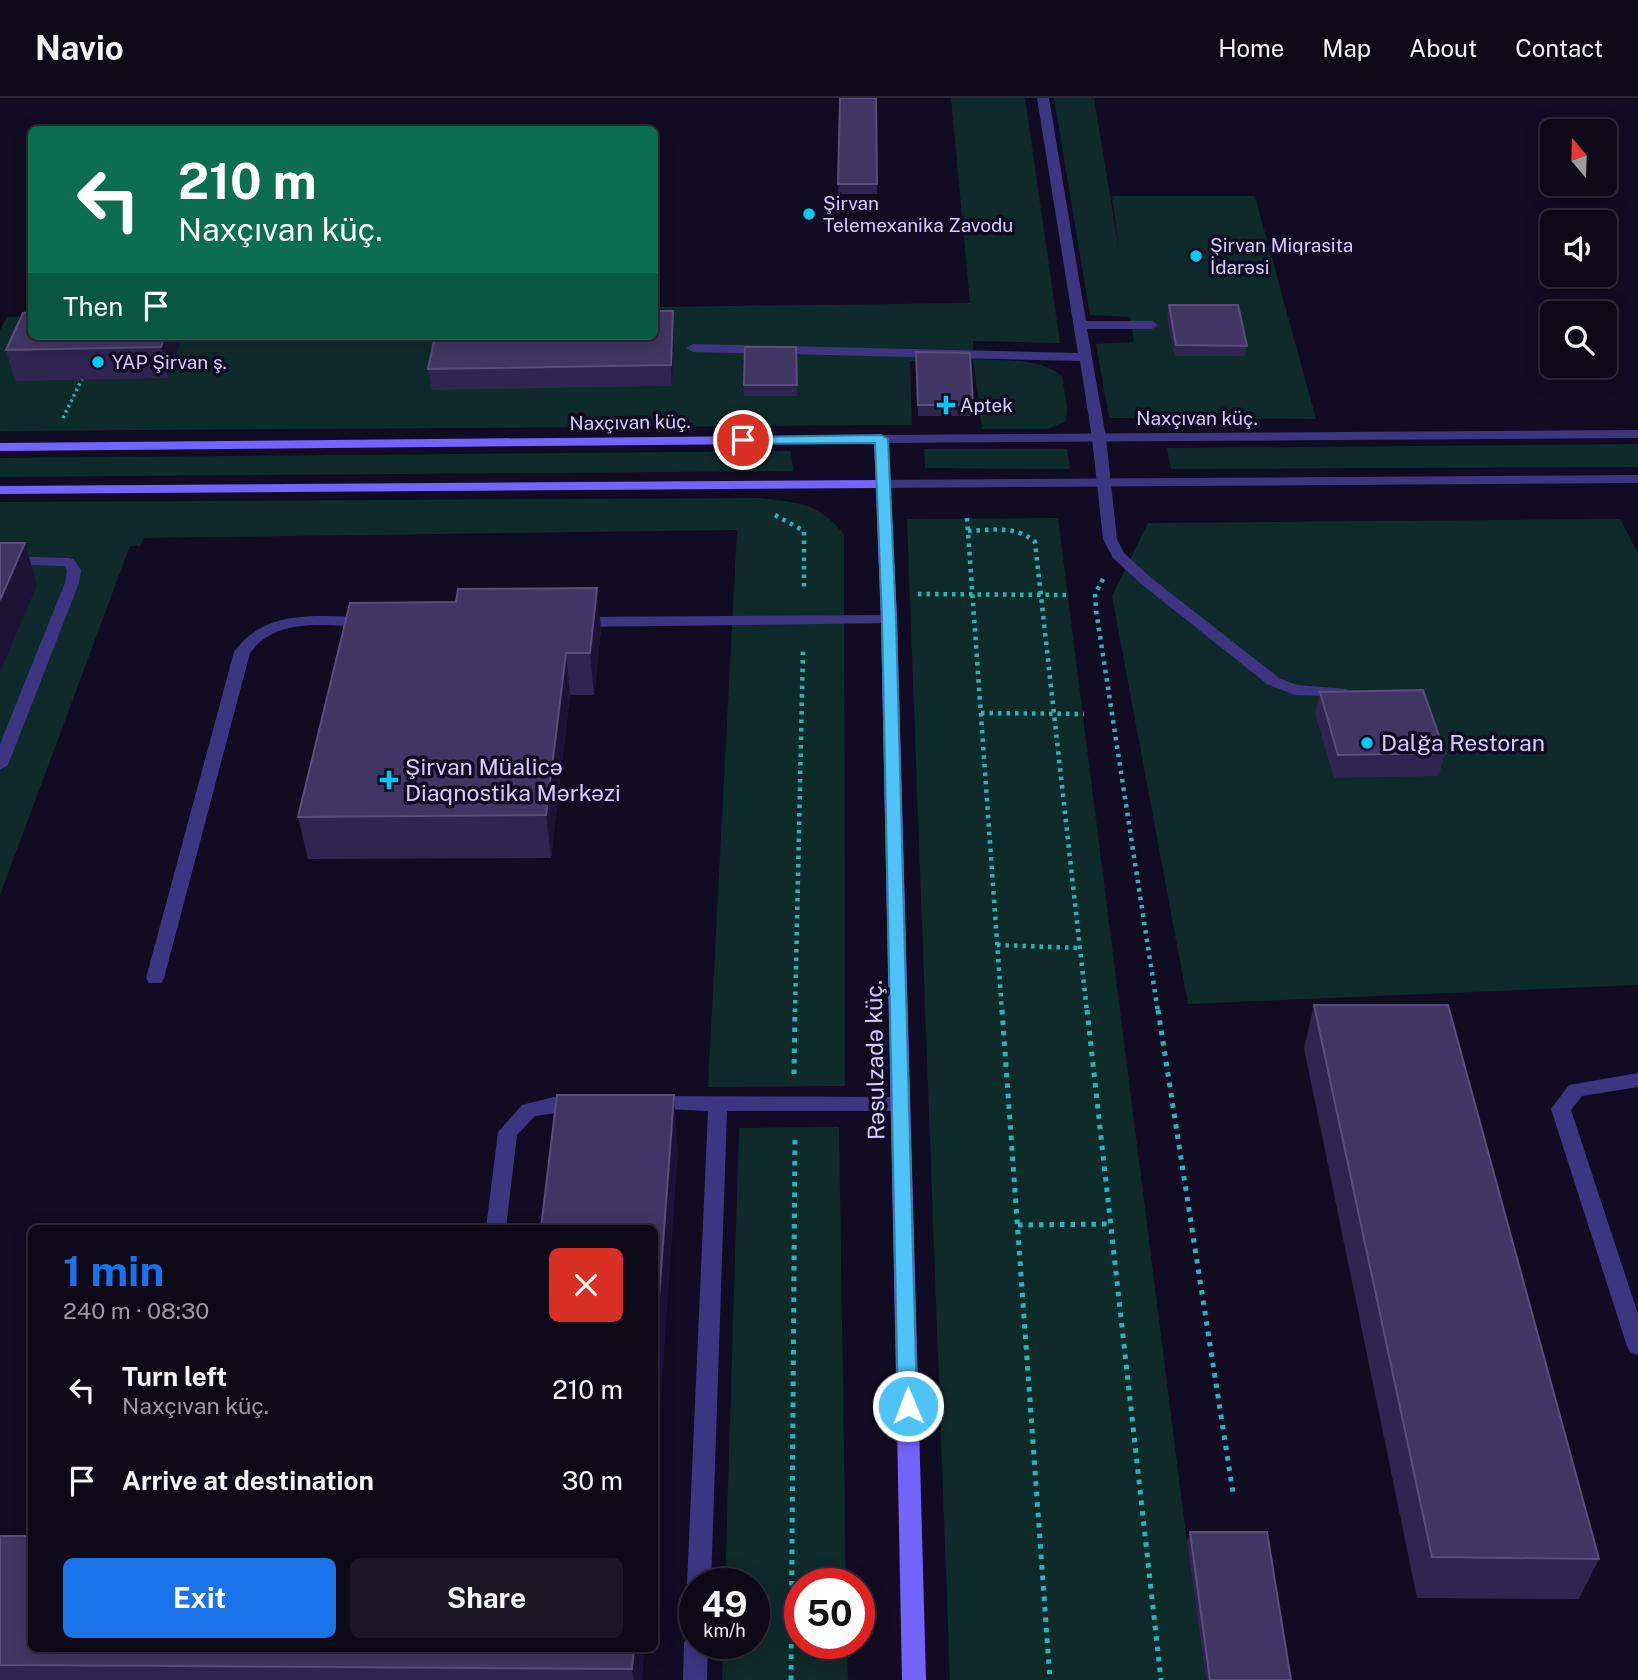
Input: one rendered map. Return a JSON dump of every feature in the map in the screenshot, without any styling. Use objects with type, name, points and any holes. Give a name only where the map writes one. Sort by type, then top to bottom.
[{"type":"main road","name":"Naxçıvan küç.","points":[[0,447],[881,439]]},
{"type":"main road","name":"Rəsulzadə küç.","points":[[881,439],[889,620],[914,1680]]},
{"type":"main road","points":[[0,490],[883,484]]},
{"type":"street","points":[[1043,98],[1099,438],[1110,539],[1118,555],[1145,580],[1273,681],[1304,691],[1359,693]]},
{"type":"street","points":[[1081,325],[1152,325]]},
{"type":"street","points":[[693,348],[1086,357]]},
{"type":"street","name":"Naxçıvan küç.","points":[[881,439],[1638,434]]},
{"type":"street","points":[[883,484],[1638,480]]},
{"type":"street","points":[[0,560],[55,560],[68,562],[74,570],[72,583],[2,755]]},
{"type":"street","points":[[565,622],[889,620]]},
{"type":"street","points":[[155,978],[242,652],[255,636],[270,627],[293,622],[388,622]]},
{"type":"street","points":[[1638,1080],[1576,1090],[1561,1109],[1638,1346]]},
{"type":"street","points":[[700,1568],[718,1103]]},
{"type":"street","points":[[496,1225],[508,1132],[529,1110],[554,1104],[595,1104]]},
{"type":"street","points":[[636,1104],[900,1104]]},
{"type":"street","points":[[695,1680],[696,1659]]},
{"type":"path","points":[[49,447],[82,379]]},
{"type":"path","points":[[769,514],[780,516],[804,531],[794,1103],[791,1680]]},
{"type":"path","points":[[967,519],[1051,1680]]},
{"type":"path","points":[[968,531],[1016,531],[1028,534],[1035,542],[1161,1680]]},
{"type":"path","points":[[1118,555],[1095,594],[1096,610],[1233,1493]]},
{"type":"path","points":[[911,594],[1069,596]]},
{"type":"path","points":[[981,713],[1084,714]]},
{"type":"path","points":[[997,946],[1080,948]]},
{"type":"path","points":[[1018,1224],[1111,1224]]},
{"type":"green space","points":[[951,98],[1025,98],[1060,343],[973,341],[974,359],[1032,363],[1062,376],[1067,407],[1066,421],[1048,429],[982,429],[973,359],[910,361],[912,425],[0,431],[0,330],[7,317],[28,316],[28,340],[658,340],[658,307],[970,303]]},
{"type":"green space","name":"Şirvan Miqrasita İdarəsi","points":[[1054,98],[1094,98],[1119,250],[1112,196],[1255,196],[1316,419],[1109,418],[1096,344],[1134,342],[1130,317],[1090,315]]},
{"type":"green space","points":[[1638,444],[1638,467],[1171,469],[1167,448]]},
{"type":"green space","points":[[924,449],[1067,449],[1070,469],[925,468]]},
{"type":"green space","points":[[791,451],[793,471],[0,477],[0,458]]},
{"type":"green space","points":[[760,498],[797,503],[816,510],[844,534],[845,1086],[708,1087],[737,530],[144,538],[140,546],[130,546],[0,895],[0,502]]},
{"type":"green space","points":[[1058,518],[1206,1680],[950,1680],[907,519]]},
{"type":"green space","points":[[1620,519],[1638,553],[1638,985],[1188,1004],[1112,596],[1148,523]]},
{"type":"green space","points":[[839,1127],[846,1568],[784,1568],[784,1659],[847,1659],[848,1680],[722,1680],[723,1659],[770,1659],[770,1568],[725,1568],[739,1128]]},
{"type":"building","points":[[840,98],[876,98],[877,184],[838,184]]},
{"type":"building","points":[[1169,305],[1238,305],[1247,346],[1176,345]]},
{"type":"building","points":[[658,311],[673,311],[671,365],[428,369],[434,340],[658,340]]},
{"type":"building","points":[[28,312],[28,340],[164,340],[161,347],[6,350],[23,313]]},
{"type":"building","points":[[745,347],[796,347],[797,385],[744,385]]},
{"type":"building","points":[[916,352],[970,353],[973,405],[918,405]]},
{"type":"building","points":[[0,543],[25,543],[0,600]]},
{"type":"building","points":[[597,588],[590,653],[566,653],[546,815],[298,817],[350,603],[456,602],[458,589]]},
{"type":"building","points":[[1423,690],[1445,753],[1338,755],[1320,692]]},
{"type":"building","points":[[1314,1005],[1448,1005],[1599,1559],[1432,1557]]},
{"type":"building","points":[[557,1095],[674,1095],[658,1312],[658,1225],[541,1225]]},
{"type":"building","points":[[1190,1532],[1267,1532],[1291,1680],[1210,1680]]},
{"type":"building","points":[[0,1536],[28,1536],[28,1652],[634,1652],[632,1669],[0,1665]]},
{"type":"place","name":"Şirvan Telemexanika Zavodu","points":[[809,214]]},
{"type":"place","name":"Şirvan Miqrasita İdarəsi","points":[[1196,256]]},
{"type":"place","name":"YAP Şirvan ş.","points":[[98,362]]},
{"type":"place","name":"Aptek","points":[[946,405]]},
{"type":"place","name":"Dalğa Restoran","points":[[1367,743]]},
{"type":"place","name":"Şirvan Müalicə Diaqnostika Mərkəzi","points":[[389,780]]},
{"type":"route","points":[[743,440],[881,439],[889,620],[908,1406]]}]
